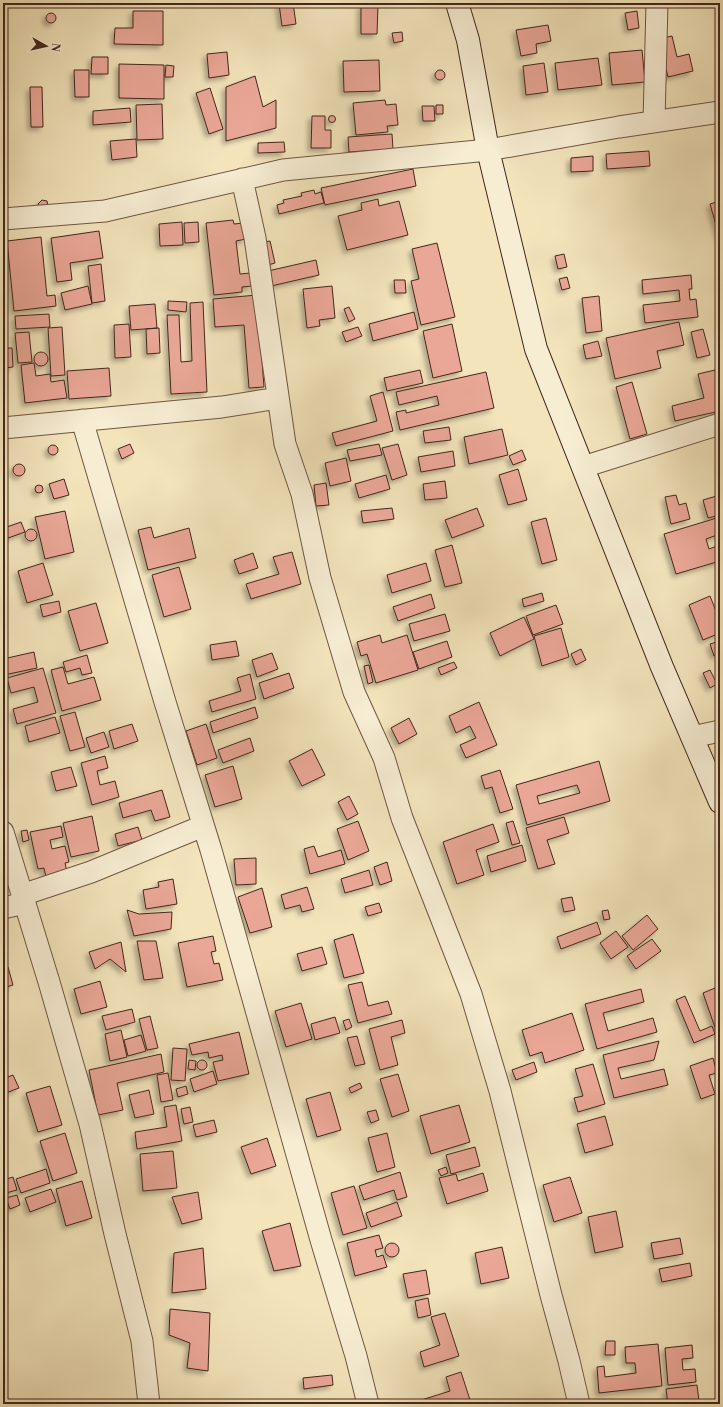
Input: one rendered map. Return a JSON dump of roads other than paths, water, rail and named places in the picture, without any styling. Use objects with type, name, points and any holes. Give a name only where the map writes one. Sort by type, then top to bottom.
[{"type":"main road","points":[[457,3],[468,40],[488,150],[536,349],[659,660],[720,802]]},
{"type":"street","points":[[654,122],[657,3]]},
{"type":"street","points":[[3,218],[105,211],[284,170],[488,150],[619,126],[720,112]]},
{"type":"street","points":[[242,179],[255,238],[285,444],[302,494],[320,578],[354,692],[384,758],[402,818],[473,1001],[500,1091],[550,1295],[569,1361],[579,1404]]},
{"type":"street","points":[[3,428],[222,407],[278,398]]},
{"type":"street","points":[[82,420],[203,826],[321,1240],[356,1356],[368,1404]]},
{"type":"street","points":[[583,467],[720,424]]},
{"type":"street","points":[[692,737],[720,731]]},
{"type":"street","points":[[3,908],[203,826]]},
{"type":"street","points":[[3,832],[90,1124],[115,1234],[142,1341],[149,1404]]}]
